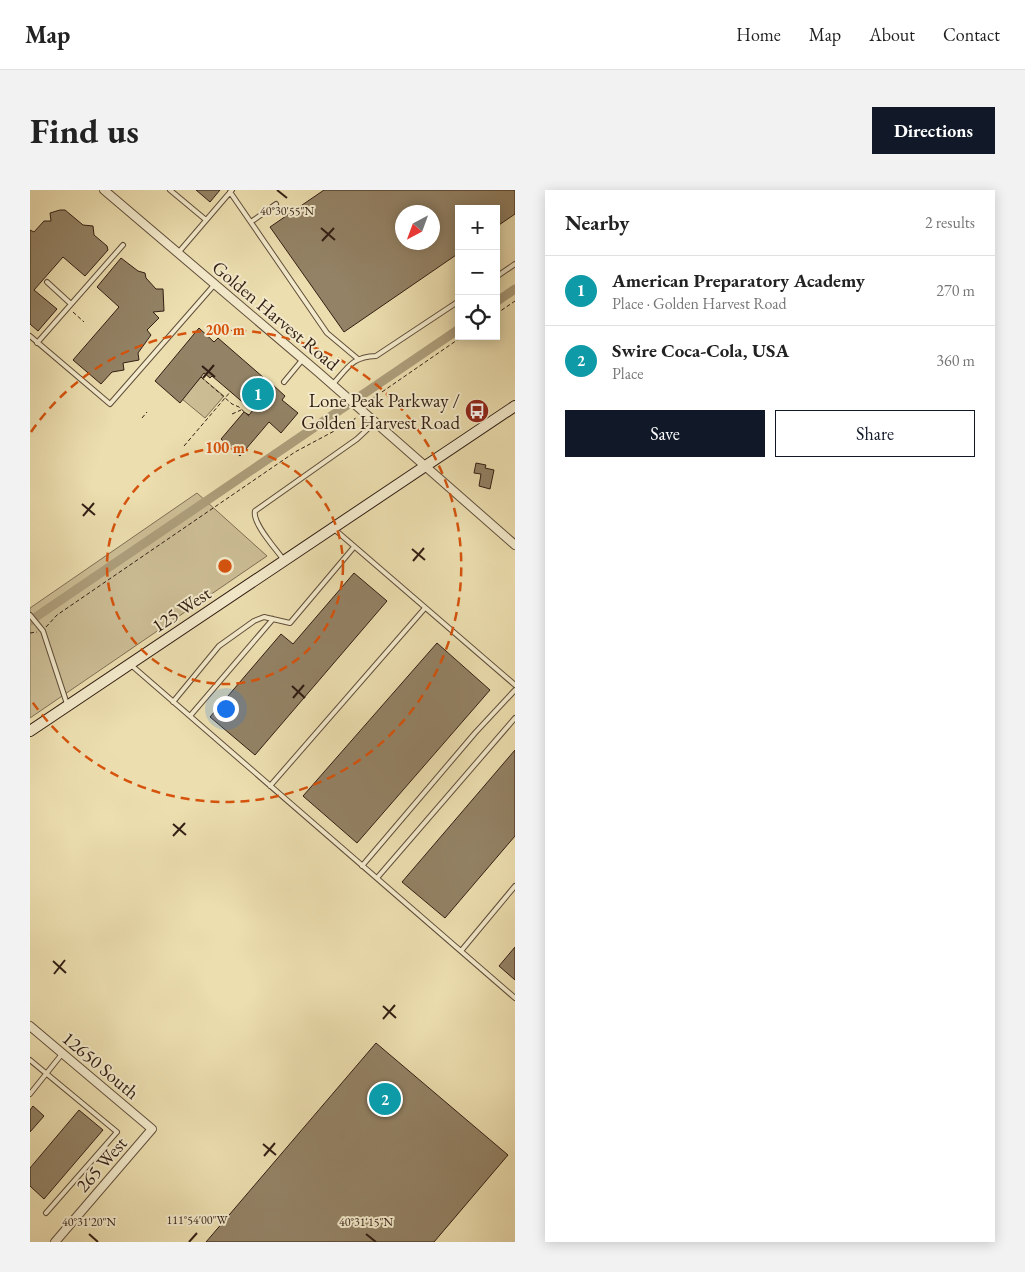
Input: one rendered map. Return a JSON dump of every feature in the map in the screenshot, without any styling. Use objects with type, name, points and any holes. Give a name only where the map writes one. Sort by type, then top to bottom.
[{"type":"main road","name":"125 West","points":[[30,731],[515,406]]},
{"type":"street","name":"Golden Harvest Road","points":[[104,190],[303,359],[515,545]]},
{"type":"street","name":"12650 South","points":[[30,1026],[152,1129]]},
{"type":"street","name":"265 West","points":[[55,1242],[152,1129]]},
{"type":"lane","points":[[170,190],[206,220]]},
{"type":"lane","points":[[178,253],[231,191],[327,333],[358,358]]},
{"type":"lane","points":[[251,222],[276,204]]},
{"type":"lane","points":[[37,343],[123,245]]},
{"type":"lane","points":[[500,274],[515,264]]},
{"type":"lane","points":[[47,282],[69,306]]},
{"type":"lane","points":[[30,336],[110,404],[215,284]]},
{"type":"lane","points":[[332,385],[358,358],[376,356],[455,304]]},
{"type":"lane","points":[[284,382],[303,359]]},
{"type":"lane","points":[[285,561],[256,522],[255,511],[356,439],[375,422]]},
{"type":"lane","points":[[333,528],[515,685]]},
{"type":"lane","points":[[173,702],[219,646],[254,621],[264,616],[290,623],[354,547]]},
{"type":"lane","points":[[270,786],[425,608]]},
{"type":"lane","points":[[30,616],[42,630],[68,706]]},
{"type":"lane","points":[[190,716],[274,619]]},
{"type":"lane","points":[[130,664],[515,998]]},
{"type":"lane","points":[[362,866],[515,690]]},
{"type":"lane","points":[[377,878],[515,718]]},
{"type":"lane","points":[[461,951],[515,886]]},
{"type":"lane","points":[[30,1094],[62,1054]]},
{"type":"lane","points":[[30,1060],[117,1132],[46,1213]]},
{"type":"path","points":[[500,311],[515,301]]},
{"type":"path","points":[[69,306],[84,322]]},
{"type":"path","points":[[224,331],[238,330]]},
{"type":"path","points":[[30,633],[42,630],[64,609],[295,452],[353,421],[366,403],[457,340]]},
{"type":"path","points":[[201,377],[251,418]]},
{"type":"path","points":[[184,446],[231,391]]},
{"type":"path","points":[[232,414],[242,410]]},
{"type":"path","points":[[142,418],[147,412]]},
{"type":"shaded area","points":[[201,377],[224,396],[205,418],[182,399]]},
{"type":"shaded area","points":[[197,493],[267,556],[30,718],[30,608]]},
{"type":"building","points":[[196,190],[220,190],[210,202]]},
{"type":"building","points":[[324,190],[515,190],[515,214],[500,224],[500,205],[455,205],[455,256],[344,332],[270,227]]},
{"type":"building","points":[[65,210],[83,225],[93,226],[94,235],[107,246],[108,250],[85,276],[63,257],[34,290],[57,309],[38,331],[30,324],[30,230],[34,232],[44,221],[51,221],[50,213]]},
{"type":"building","points":[[121,258],[138,271],[145,273],[146,278],[156,289],[163,289],[164,311],[153,312],[159,318],[147,330],[151,335],[138,353],[139,360],[123,363],[124,370],[112,372],[101,384],[73,360],[119,307],[97,287]]},
{"type":"building","points":[[199,328],[214,342],[218,338],[264,378],[246,405],[212,376],[210,378],[204,373],[180,403],[155,381]]},
{"type":"building","points":[[273,385],[285,396],[282,400],[298,413],[281,433],[269,422],[240,456],[221,439],[244,412],[249,415]]},
{"type":"building","points":[[476,463],[486,465],[485,468],[494,470],[490,489],[479,486],[481,474],[474,473]]},
{"type":"building","points":[[354,573],[387,601],[255,755],[210,717],[281,634],[293,644]]},
{"type":"building","points":[[437,643],[490,690],[357,843],[303,796]]},
{"type":"building","points":[[515,750],[515,836],[445,918],[402,882]]},
{"type":"building","points":[[515,947],[515,980],[499,966]]},
{"type":"building","points":[[376,1043],[508,1155],[434,1242],[206,1242]]},
{"type":"building","points":[[33,1106],[44,1116],[30,1132],[30,1110]]},
{"type":"building","points":[[79,1110],[103,1130],[44,1199],[30,1186],[30,1168]]},
{"type":"waterway","points":[[500,299],[515,289]]},
{"type":"waterway","points":[[30,621],[455,332]]},
{"type":"place","name":"American Preparatory Academy","points":[[258,394]]},
{"type":"place","name":"Lone Peak Parkway / Golden Harvest Road","points":[[477,411]]},
{"type":"place","name":"Swire Coca-Cola, USA","points":[[385,1099]]}]
